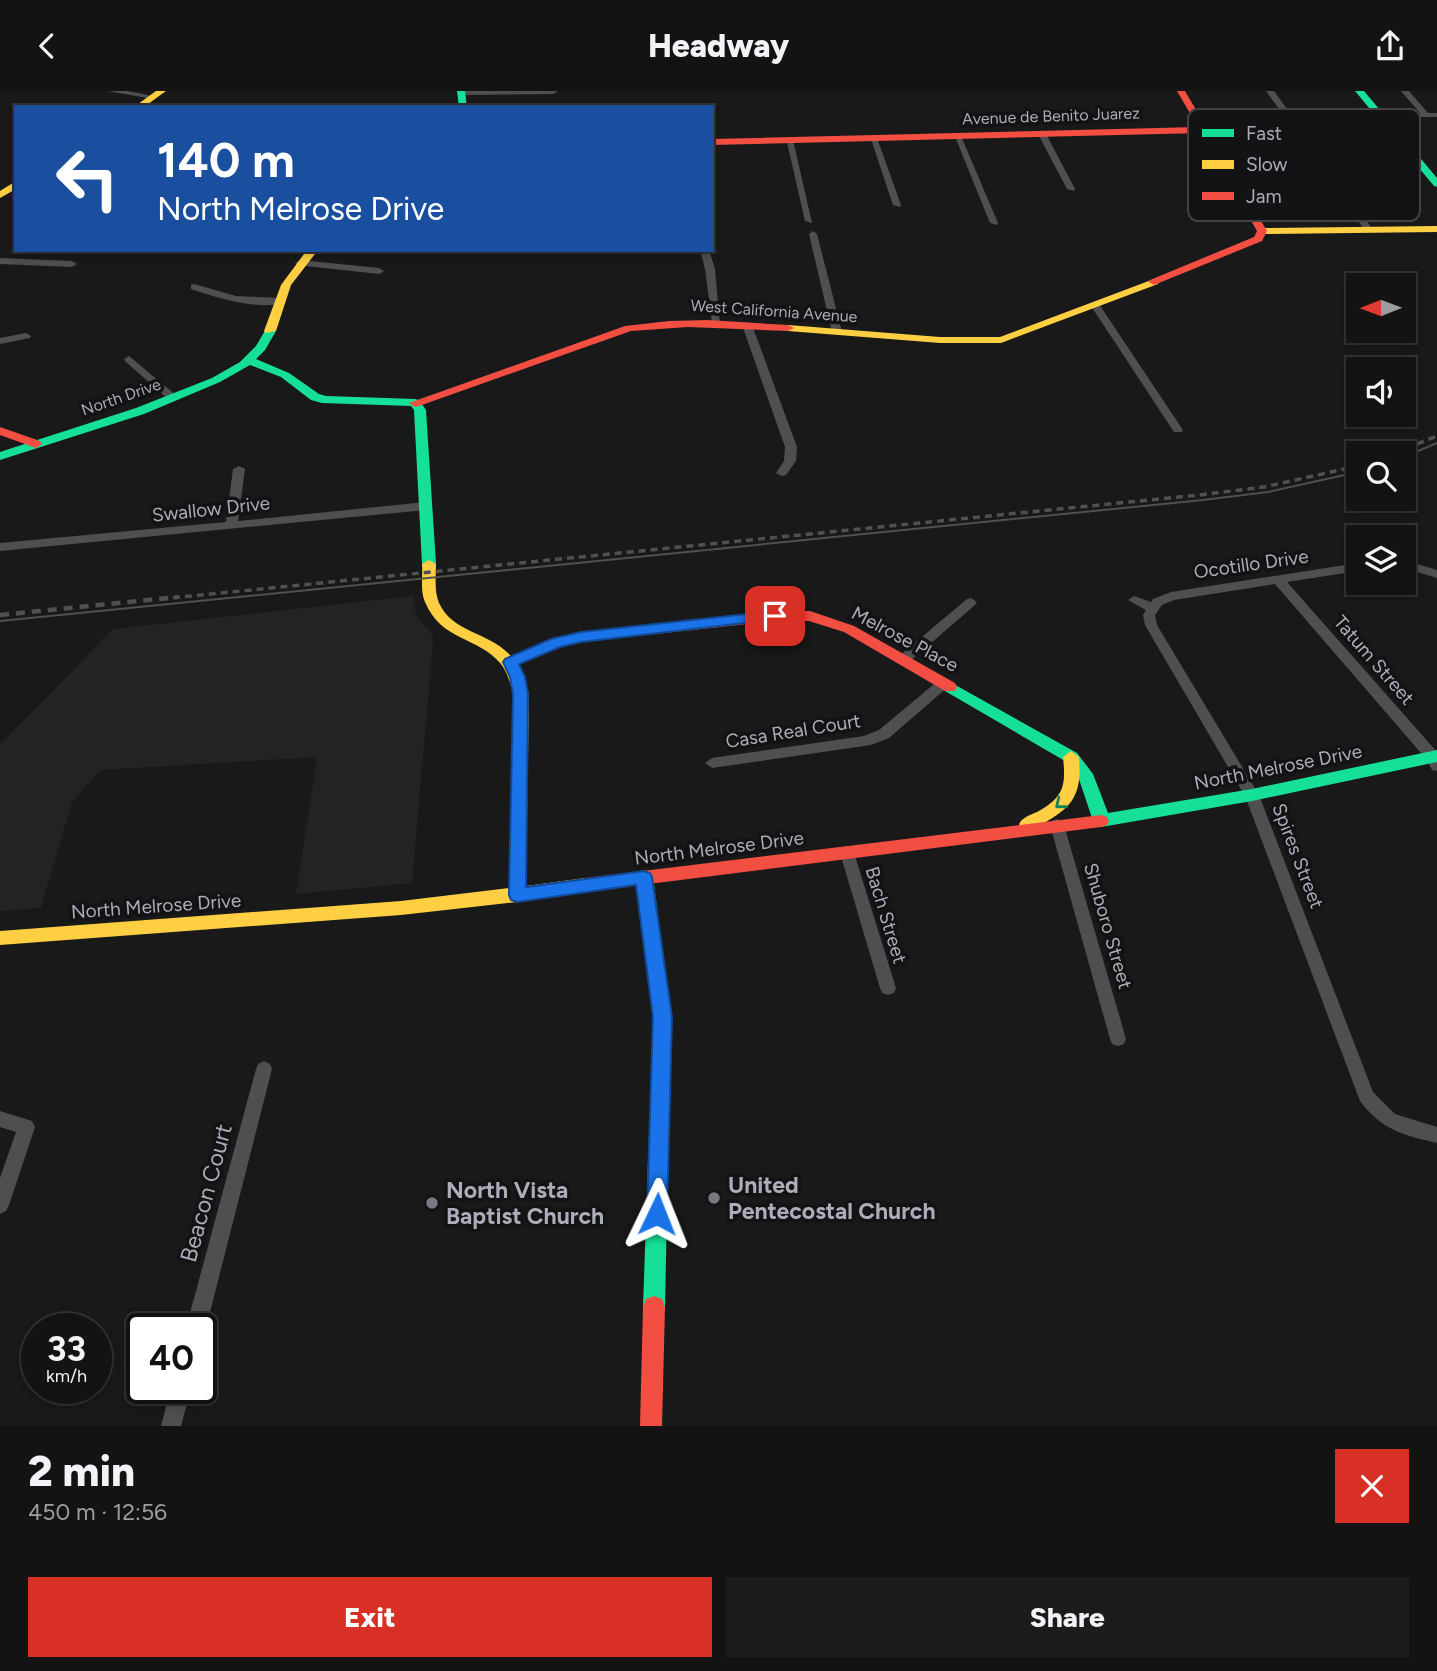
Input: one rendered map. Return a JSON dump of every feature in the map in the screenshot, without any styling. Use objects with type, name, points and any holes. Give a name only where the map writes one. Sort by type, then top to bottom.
[{"type":"street","points":[[112,91],[158,94]]},
{"type":"street","points":[[1181,91],[1192,109]]},
{"type":"street","points":[[1270,91],[1283,109]]},
{"type":"street","points":[[1359,91],[1379,109]]},
{"type":"street","points":[[1405,91],[1426,115]]},
{"type":"street","points":[[462,97],[553,92]]},
{"type":"street","points":[[141,105],[158,94]]},
{"type":"street","name":"Avenue de Benito Juarez","points":[[1420,116],[1437,115]]},
{"type":"street","name":"Avenue de Benito Juarez","points":[[714,142],[1188,130]]},
{"type":"street","points":[[1042,134],[1071,189]]},
{"type":"street","points":[[957,136],[994,223]]},
{"type":"street","points":[[873,138],[897,205]]},
{"type":"street","points":[[789,140],[809,221]]},
{"type":"street","points":[[1420,159],[1437,184]]},
{"type":"street","points":[[1256,221],[1262,231],[1437,229]]},
{"type":"street","points":[[1363,221],[1369,230]]},
{"type":"street","name":"West California Avenue","points":[[415,403],[629,328],[663,323],[717,323],[991,341],[1019,336],[1258,239],[1262,231]]},
{"type":"street","points":[[813,234],[837,332]]},
{"type":"street","points":[[311,252],[287,281],[268,335],[260,350],[248,360],[285,375],[315,397],[326,400],[415,403],[420,409],[431,599],[435,610],[452,630],[495,651],[510,662],[518,677],[521,694],[517,895]]},
{"type":"street","points":[[705,252],[710,269],[717,323]]},
{"type":"street","points":[[0,261],[72,264]]},
{"type":"street","points":[[300,263],[379,271]]},
{"type":"street","points":[[194,287],[221,297],[252,302],[279,301]]},
{"type":"street","points":[[1096,306],[1178,430]]},
{"type":"street","points":[[747,325],[791,447],[790,461],[782,473]]},
{"type":"street","points":[[0,341],[26,336]]},
{"type":"street","points":[[129,359],[173,398]]},
{"type":"street","name":"North Drive","points":[[0,456],[173,398],[208,383],[248,360]]},
{"type":"street","points":[[0,431],[36,444]]},
{"type":"street","points":[[231,525],[239,469]]},
{"type":"street","name":"Swallow Drive","points":[[0,547],[426,506]]},
{"type":"street","points":[[1416,568],[1437,574]]},
{"type":"street","name":"Ocotillo Drive","points":[[1153,608],[1157,602],[1171,596],[1346,569]]},
{"type":"street","name":"Tatum Street","points":[[1279,580],[1435,760]]},
{"type":"street","points":[[1134,600],[1153,608]]},
{"type":"street","points":[[903,660],[971,602]]},
{"type":"street","name":"Spires Street","points":[[1153,608],[1149,615],[1151,625],[1252,795],[1366,1096],[1379,1115],[1396,1124],[1437,1135]]},
{"type":"street","name":"Melrose Place","points":[[510,662],[556,643],[581,637],[775,616],[810,617],[849,629],[1071,757],[1085,774],[1103,821]]},
{"type":"street","name":"Casa Real Court","points":[[712,762],[866,741],[884,734],[944,683]]},
{"type":"street","points":[[1015,831],[1051,811],[1073,792],[1075,780],[1071,757]]},
{"type":"street","name":"North Melrose Drive","points":[[0,938],[401,908],[517,895],[1103,821],[1435,760]]},
{"type":"street","name":"Shuboro Street","points":[[1057,825],[1118,1039]]},
{"type":"street","name":"Bach Street","points":[[847,853],[888,988]]},
{"type":"street","points":[[644,877],[663,1017],[651,1426]]},
{"type":"street","name":"Beacon Court","points":[[200,1313],[264,1069]]},
{"type":"street","points":[[0,1119],[26,1127],[0,1205]]},
{"type":"street","points":[[171,1426],[177,1404]]},
{"type":"shaded area","points":[[413,596],[415,611],[431,632],[433,640],[412,883],[296,894],[317,757],[100,770],[72,802],[41,908],[0,911],[0,745],[113,629]]},
{"type":"tram line","points":[[1416,452],[1437,443]]},
{"type":"tram line","points":[[0,621],[1203,500],[1268,492],[1346,475]]},
{"type":"railway","points":[[1416,444],[1437,436]]},
{"type":"railway","points":[[161,599],[1199,495],[1264,487],[1346,469]]},
{"type":"railway","points":[[0,615],[178,597]]},
{"type":"traffic: fast","points":[[461,91],[463,105]]},
{"type":"traffic: fast","points":[[1359,91],[1374,109]]},
{"type":"traffic: fast","points":[[1420,164],[1437,184]]},
{"type":"traffic: fast","points":[[0,456],[140,411],[216,380],[244,364],[261,348],[270,331]]},
{"type":"traffic: fast","points":[[248,360],[285,375],[315,397],[326,400],[415,403],[420,410],[429,564]]},
{"type":"traffic: fast","points":[[950,687],[1071,757],[1085,774],[1103,821]]},
{"type":"traffic: fast","points":[[1101,821],[1252,795],[1437,756]]},
{"type":"traffic: fast","points":[[644,877],[662,1017],[654,1307]]},
{"type":"traffic: slow","points":[[141,105],[162,91]]},
{"type":"traffic: slow","points":[[0,195],[14,185]]},
{"type":"traffic: slow","points":[[1262,231],[1437,229]]},
{"type":"traffic: slow","points":[[270,331],[286,285],[311,252]]},
{"type":"traffic: slow","points":[[788,328],[940,340],[1001,340],[1154,282]]},
{"type":"traffic: slow","points":[[429,564],[431,598],[441,618],[452,628],[492,648],[504,658],[514,673],[521,694],[517,895]]},
{"type":"traffic: slow","points":[[1027,824],[1050,812],[1065,800],[1072,783],[1071,757]]},
{"type":"traffic: slow","points":[[0,938],[401,908],[585,885]]},
{"type":"traffic: jam","points":[[1181,91],[1191,109]]},
{"type":"traffic: jam","points":[[714,142],[1188,130]]},
{"type":"traffic: jam","points":[[1154,282],[1258,239],[1262,231],[1256,221]]},
{"type":"traffic: jam","points":[[415,403],[629,328],[688,323],[788,328]]},
{"type":"traffic: jam","points":[[0,431],[36,444]]},
{"type":"traffic: jam","points":[[510,662],[556,643],[581,637],[775,616],[810,616],[849,629],[950,687]]},
{"type":"traffic: jam","points":[[585,885],[1101,821]]},
{"type":"traffic: jam","points":[[651,1426],[654,1307]]},
{"type":"place","name":"United Pentecostal Church","points":[[714,1198]]},
{"type":"place","name":"North Vista Baptist Church","points":[[432,1203]]},
{"type":"route","points":[[657,1214],[663,1017],[644,877],[517,895],[521,694],[518,677],[510,662],[556,643],[581,637],[775,616]]}]
